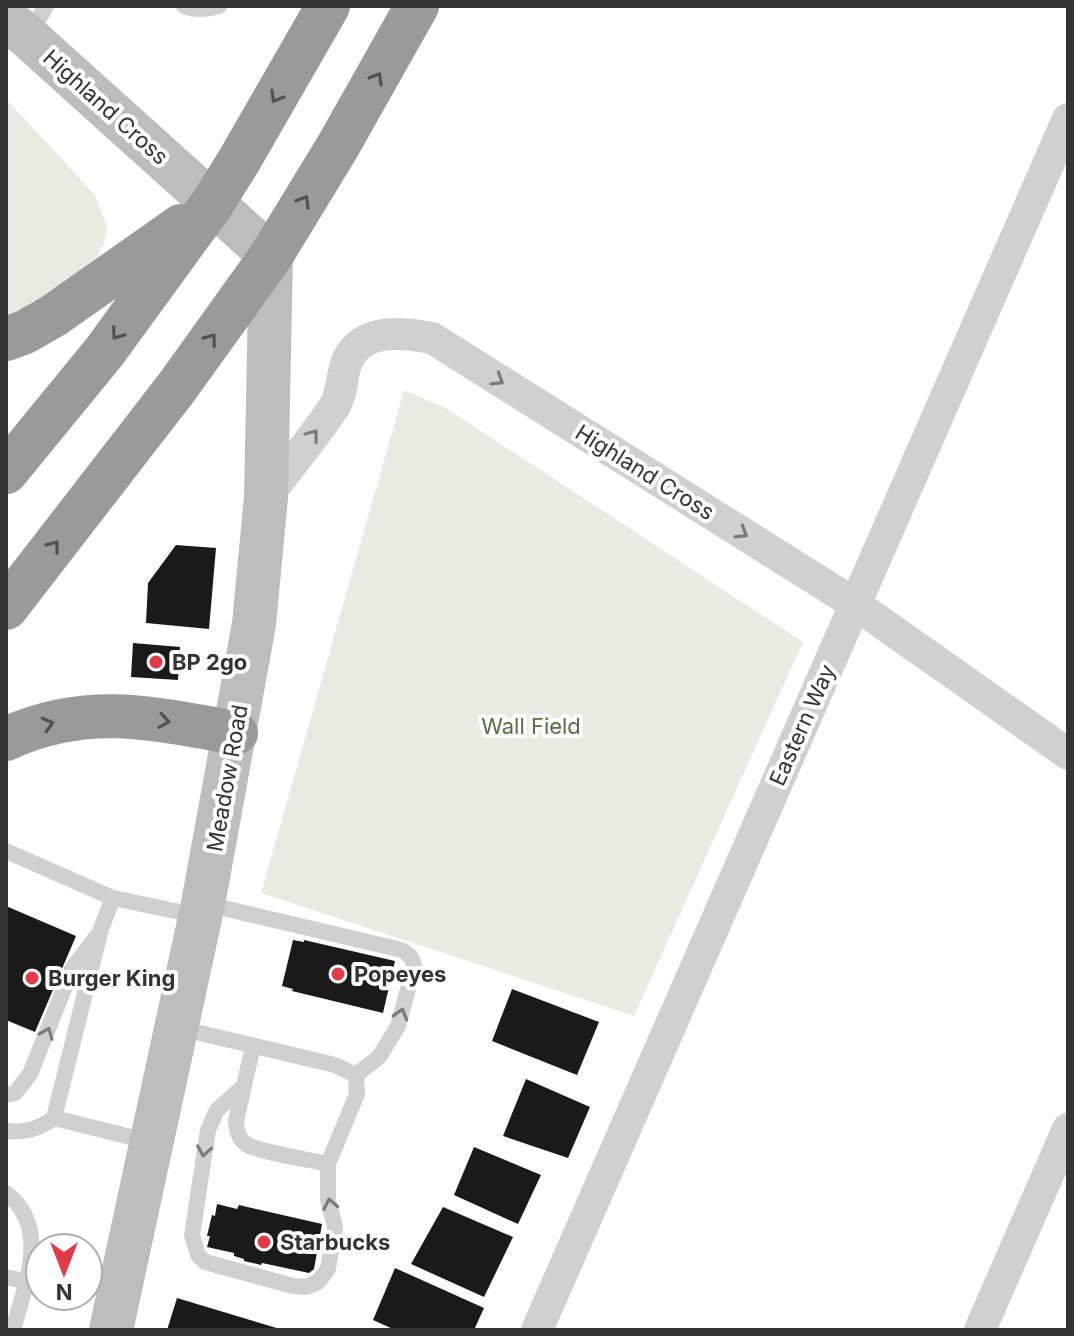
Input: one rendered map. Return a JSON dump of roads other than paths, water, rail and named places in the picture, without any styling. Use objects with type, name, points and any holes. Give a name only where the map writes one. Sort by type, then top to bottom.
[{"type":"highway","points":[[6,608],[177,387],[241,230],[240,159],[328,6]]},
{"type":"highway","points":[[6,472],[105,351],[338,146],[417,6]]},
{"type":"highway","points":[[6,339],[241,230]]},
{"type":"highway","points":[[6,739],[43,724],[91,716],[145,718],[236,733]]},
{"type":"main road","name":"Highland Cross","points":[[27,21],[241,230]]},
{"type":"main road","name":"Meadow Road","points":[[111,1310],[153,1142],[202,910],[254,624],[266,497],[241,230]]},
{"type":"street","name":"Eastern Way","points":[[537,1330],[1068,119]]},
{"type":"street","name":"Highland Cross","points":[[266,497],[336,404],[348,359],[357,347],[382,334],[432,338],[855,604],[1068,754]]},
{"type":"street","points":[[980,1330],[1068,1129]]},
{"type":"lane","points":[[184,6],[203,9],[219,6]]},
{"type":"lane","points":[[6,851],[113,898],[202,910],[402,950],[409,954],[414,967],[398,1026],[379,1057],[356,1075]]},
{"type":"lane","points":[[6,1131],[28,1131],[54,1118],[101,929],[113,898]]},
{"type":"lane","points":[[6,1095],[15,1093],[30,1074],[72,969],[101,929]]},
{"type":"lane","points":[[177,1028],[335,1065],[356,1075]]},
{"type":"lane","points":[[253,1046],[236,1121],[243,1143],[328,1164]]},
{"type":"lane","points":[[243,1087],[217,1110],[208,1130],[192,1235],[198,1255],[205,1262],[306,1287],[318,1282],[328,1269],[335,1227],[328,1200],[328,1164],[357,1094],[356,1075]]},
{"type":"lane","points":[[54,1118],[153,1142]]},
{"type":"lane","points":[[6,1193],[17,1201],[29,1223],[30,1232]]},
{"type":"lane","points":[[13,1330],[24,1304]]},
{"type":"place","name":"BP 2go","points":[[156,662]]},
{"type":"place","name":"Popeyes","points":[[338,974]]},
{"type":"place","name":"Burger King","points":[[32,978]]},
{"type":"place","name":"Starbucks","points":[[264,1242]]},
{"type":"park label","name":"Wall Field","points":[[531,726]]}]
